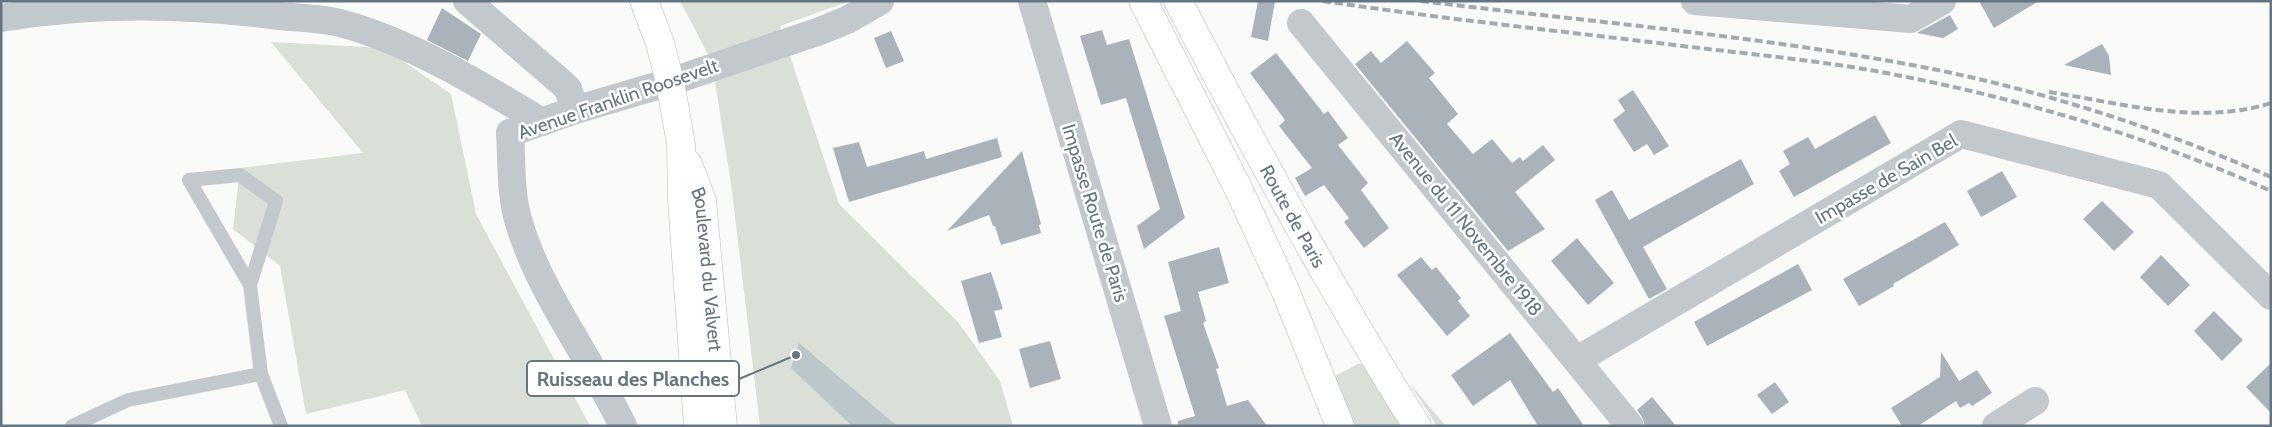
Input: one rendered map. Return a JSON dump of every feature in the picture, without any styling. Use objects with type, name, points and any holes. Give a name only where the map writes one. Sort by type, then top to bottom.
[{"type":"main road","name":"Boulevard du Valvert","points":[[644,1],[657,35],[670,82],[681,144],[682,200],[698,426]]},
{"type":"main road","name":"Route de Paris","points":[[1143,1],[1239,190],[1285,290],[1340,426]]},
{"type":"main road","name":"Route de Paris","points":[[1178,1],[1268,173],[1376,360],[1418,426]]},
{"type":"main road","name":"Boulevard du Valvert","points":[[681,144],[702,200],[723,426]]},
{"type":"street","points":[[467,1],[563,84],[568,90],[575,110]]},
{"type":"street","name":"Avenue Franklin Roosevelt","points":[[623,426],[536,267],[519,223],[513,194],[510,133],[575,110],[670,82],[820,31],[847,20],[880,1]]},
{"type":"street","name":"Impasse Route de Paris","points":[[1032,1],[1158,426]]},
{"type":"street","points":[[1695,1],[1910,19],[1942,1]]},
{"type":"street","points":[[1,18],[43,11],[129,4],[239,10],[339,23],[400,44],[497,94],[542,122]]},
{"type":"street","name":"Avenue du 11 Novembre 1918","points":[[1301,23],[1630,426]]},
{"type":"street","points":[[459,75],[510,133]]},
{"type":"street","name":"Impasse de Sain Bel","points":[[1577,360],[1961,134],[2159,185],[2271,296]]},
{"type":"street","points":[[1996,426],[2035,401]]},
{"type":"lane","points":[[250,285],[276,201],[240,175],[189,180],[250,285],[261,374],[281,426]]},
{"type":"lane","points":[[72,426],[128,400],[261,374]]},
{"type":"shaded area","points":[[680,1],[850,1],[780,26],[839,204],[958,322],[1000,381],[1013,426],[760,426],[732,191],[712,62]]},
{"type":"shaded area","points":[[271,42],[384,48],[451,94],[476,214],[590,426],[422,426],[405,390],[306,414],[280,266],[233,229],[240,168],[363,153]]},
{"type":"shaded area","points":[[799,343],[897,426],[852,426],[791,368]]},
{"type":"shaded area","points":[[1358,364],[1362,364],[1403,426],[1355,426],[1335,376]]},
{"type":"shaded area","points":[[1410,384],[1445,425],[1445,426],[1437,426]]},
{"type":"building","points":[[1258,1],[1275,1],[1268,41],[1251,37]]},
{"type":"building","points":[[1979,1],[2039,1],[1994,28]]},
{"type":"building","points":[[442,8],[481,34],[468,61],[427,40]]},
{"type":"building","points":[[1950,15],[1958,29],[1943,38],[1917,33]]},
{"type":"building","points":[[1102,30],[1107,45],[1129,39],[1185,218],[1144,249],[1137,226],[1160,209],[1126,98],[1101,105],[1080,36]]},
{"type":"building","points":[[891,31],[904,61],[886,68],[874,38]]},
{"type":"building","points":[[1407,41],[1435,73],[1429,78],[1458,114],[1447,124],[1473,154],[1492,139],[1512,163],[1520,157],[1523,161],[1543,145],[1555,160],[1515,192],[1545,229],[1508,251],[1355,64],[1371,51],[1381,63]]},
{"type":"building","points":[[2102,44],[2109,56],[2111,75],[2064,65]]},
{"type":"building","points":[[1276,53],[1324,114],[1328,111],[1348,138],[1338,145],[1368,183],[1361,190],[1389,228],[1364,248],[1344,222],[1349,218],[1324,185],[1305,196],[1295,178],[1312,168],[1279,126],[1285,120],[1250,73]]},
{"type":"building","points":[[1633,90],[1669,146],[1654,155],[1647,144],[1634,152],[1613,120],[1625,111],[1618,100]]},
{"type":"building","points":[[1875,115],[1891,143],[1794,197],[1779,171],[1790,164],[1783,151],[1808,137],[1815,149]]},
{"type":"building","points":[[997,138],[1002,157],[849,202],[833,148],[859,142],[867,167],[924,151],[926,159]]},
{"type":"building","points":[[1022,151],[1041,224],[1039,225],[1041,233],[1001,245],[989,215],[947,231]]},
{"type":"building","points":[[1741,159],[1754,184],[1643,247],[1667,289],[1649,299],[1595,200],[1612,190],[1629,220]]},
{"type":"building","points":[[2002,171],[2017,197],[1981,217],[1967,191]]},
{"type":"building","points":[[2102,201],[2134,232],[2114,251],[2083,219]]},
{"type":"building","points":[[1945,222],[1959,245],[1859,306],[1843,279]]},
{"type":"building","points":[[1577,238],[1614,283],[1588,305],[1551,261]]},
{"type":"building","points":[[1219,247],[1229,283],[1198,292],[1206,321],[1203,323],[1219,368],[1216,369],[1227,406],[1248,400],[1267,426],[1178,426],[1178,421],[1195,416],[1164,316],[1181,311],[1168,262]]},
{"type":"building","points":[[2161,255],[2190,285],[2168,306],[2140,277]]},
{"type":"building","points":[[1421,257],[1432,270],[1436,267],[1461,298],[1458,301],[1470,316],[1447,336],[1397,275]]},
{"type":"building","points":[[1798,264],[1812,290],[1707,346],[1694,322]]},
{"type":"building","points":[[991,272],[1003,309],[994,311],[1002,337],[979,343],[961,281]]},
{"type":"building","points":[[2214,311],[2243,340],[2222,361],[2194,331]]},
{"type":"building","points":[[1510,333],[1553,392],[1558,388],[1584,426],[1538,426],[1510,380],[1473,406],[1451,375]]},
{"type":"building","points":[[1050,341],[1061,379],[1030,388],[1019,349]]},
{"type":"building","points":[[1941,352],[1959,381],[1977,370],[1992,393],[1972,406],[1969,403],[1960,408],[1956,401],[1918,426],[1902,426],[1891,408],[1940,377]]},
{"type":"building","points":[[2271,363],[2271,413],[2246,387]]},
{"type":"building","points":[[1775,382],[1789,402],[1772,414],[1757,395]]},
{"type":"building","points":[[1652,397],[1676,426],[1645,426],[1637,410]]},
{"type":"railway","points":[[1323,1],[1461,20],[1803,60],[1922,80],[2024,104],[2124,134],[2223,170],[2271,191]]},
{"type":"railway","points":[[1421,1],[1790,45],[1851,54],[1958,74],[2049,97],[2094,111],[2184,142],[2271,177]]},
{"type":"railway","points":[[2049,92],[2188,113],[2244,110],[2271,103]]},
{"type":"place","name":"Ruisseau des Planches","points":[[796,355]]}]
